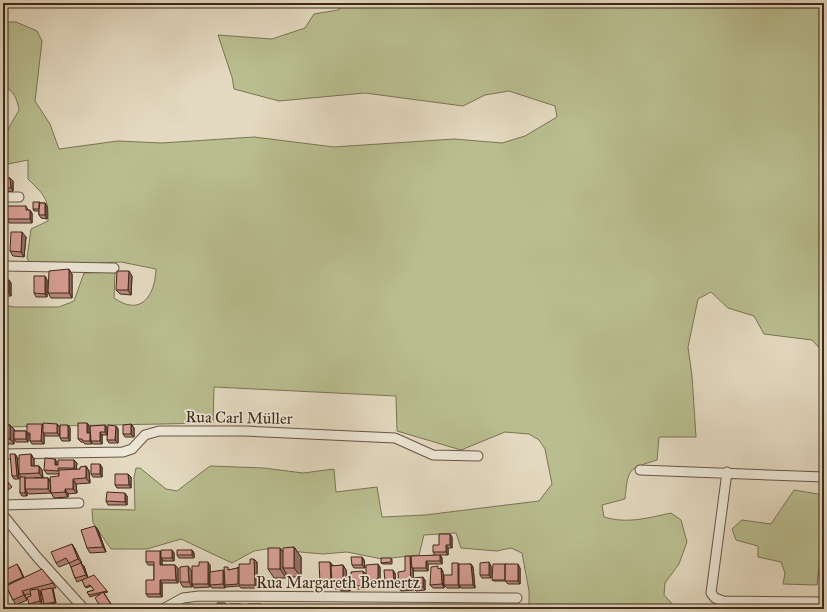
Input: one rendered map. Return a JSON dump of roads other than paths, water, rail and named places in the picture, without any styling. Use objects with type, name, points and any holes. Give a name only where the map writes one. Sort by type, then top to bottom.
[{"type":"street","points":[[3,197],[19,197]]},
{"type":"street","points":[[3,266],[114,268]]},
{"type":"street","name":"Rua Carl Müller","points":[[3,454],[123,452],[132,449],[145,435],[159,430],[252,431],[395,438],[432,455],[478,456]]},
{"type":"street","points":[[640,470],[727,472],[824,477]]},
{"type":"street","points":[[727,472],[711,593],[715,598],[723,601],[824,602]]},
{"type":"street","points":[[3,505],[79,503]]},
{"type":"street","points":[[3,515],[37,557],[84,609]]},
{"type":"street","name":"Rua Margareth Bennertz","points":[[163,609],[183,598],[199,596],[517,598]]}]
